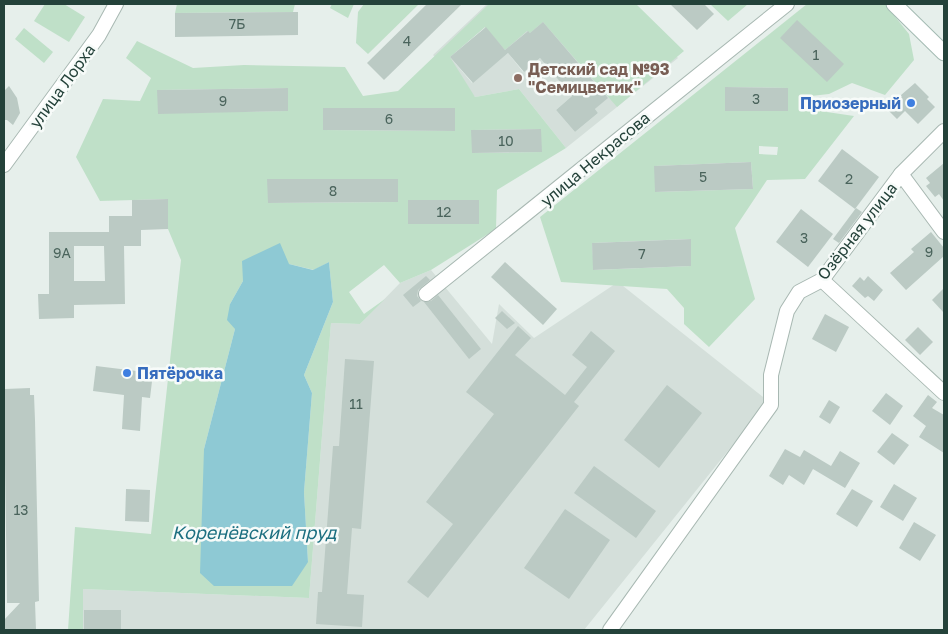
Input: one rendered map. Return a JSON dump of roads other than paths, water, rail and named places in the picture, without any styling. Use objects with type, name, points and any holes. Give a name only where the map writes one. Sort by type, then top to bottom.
[{"type":"main road","points":[[894,4],[944,53]]},
{"type":"street","name":"улица Лорха","points":[[4,165],[99,35],[116,4]]},
{"type":"street","name":"улица Некрасова","points":[[426,294],[787,4]]},
{"type":"street","name":"Озёрная улица","points":[[610,630],[771,406],[771,375],[787,311],[799,292],[822,280],[901,174],[944,131]]},
{"type":"street","points":[[901,174],[944,232]]},
{"type":"street","points":[[822,280],[944,393]]},
{"type":"water","name":"Коренёвский пруд","points":[[280,243],[289,264],[313,270],[329,262],[333,302],[304,375],[312,393],[304,492],[308,562],[292,586],[214,586],[200,573],[204,449],[235,329],[227,320],[230,304],[243,281],[242,261]]},
{"type":"place","name":"Детский сад №93 \"Семицветик\"","points":[[518,78]]},
{"type":"place","name":"Приозерный","points":[[911,103]]},
{"type":"place","name":"Пятёрочка","points":[[127,373]]}]
